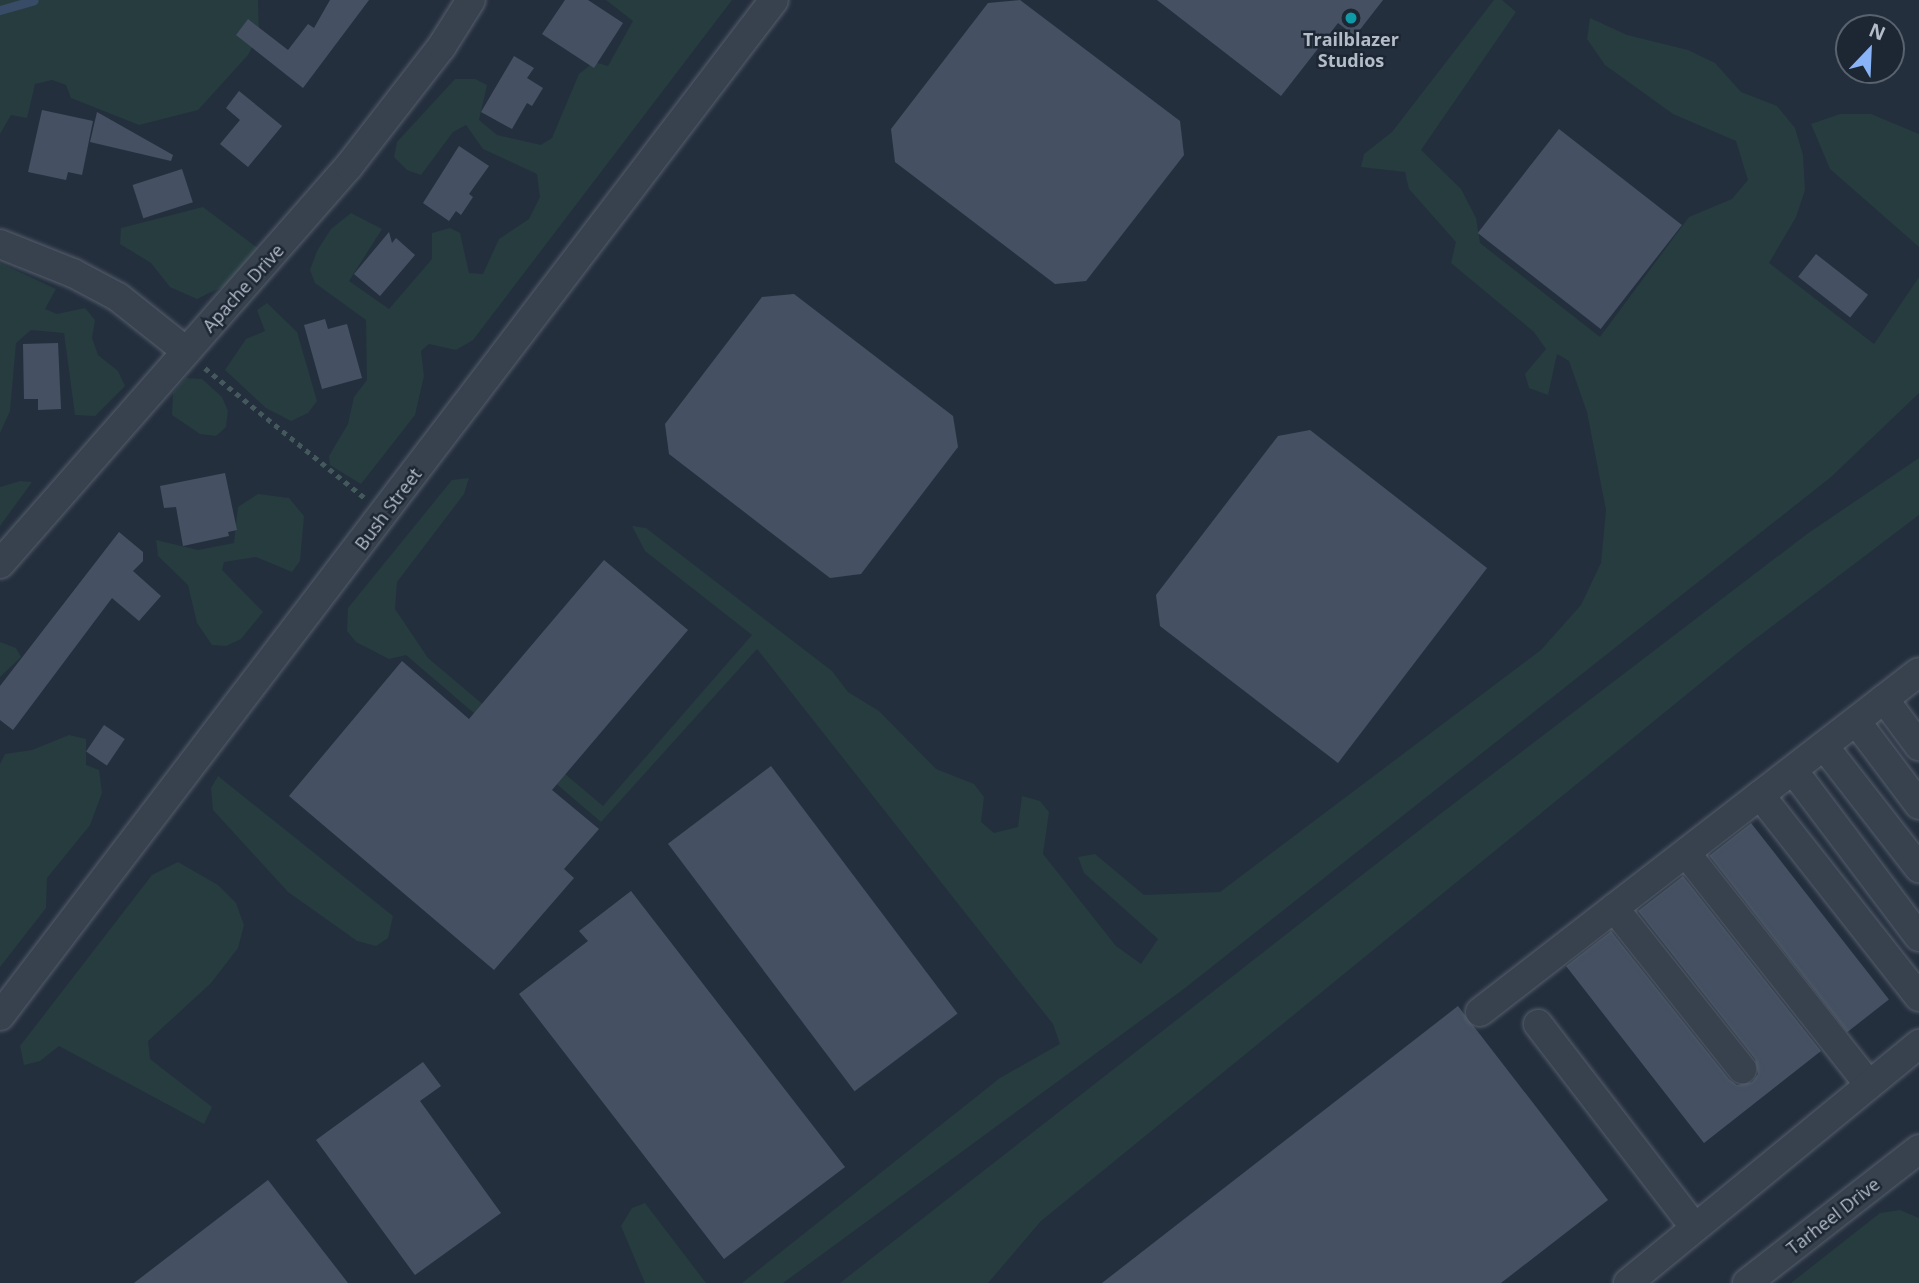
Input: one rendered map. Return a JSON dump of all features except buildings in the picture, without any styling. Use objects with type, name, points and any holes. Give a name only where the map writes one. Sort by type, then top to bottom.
[{"type":"street","name":"Apache Drive","points":[[0,564],[349,166],[442,46],[471,0]]},
{"type":"street","name":"Bush Street","points":[[0,1016],[386,513],[774,0]]},
{"type":"street","points":[[0,244],[74,273],[118,297],[186,351]]},
{"type":"street","points":[[1480,1012],[1918,675]]},
{"type":"street","points":[[1884,699],[1919,746]]},
{"type":"street","points":[[1856,721],[1919,805]]},
{"type":"street","points":[[1824,746],[1919,868]]},
{"type":"street","points":[[1793,769],[1919,937]]},
{"type":"street","points":[[1760,795],[1919,997]]},
{"type":"street","points":[[1686,853],[1869,1085]]},
{"type":"street","points":[[1614,908],[1742,1069]]},
{"type":"street","points":[[1538,1024],[1695,1228]]},
{"type":"street","points":[[1628,1283],[1919,1044]]},
{"type":"street","name":"Tarheel Drive","points":[[1748,1283],[1919,1149]]},
{"type":"path","points":[[186,351],[286,438],[386,513]]},
{"type":"green space","points":[[0,0],[258,0],[259,34],[248,55],[198,110],[139,125],[71,98],[66,85],[52,80],[35,84],[27,118],[11,115],[0,134]]},
{"type":"green space","points":[[606,0],[732,0],[473,340],[456,350],[429,344],[421,351],[424,376],[415,415],[361,484],[330,465],[329,456],[348,424],[354,397],[367,380],[366,320],[315,283],[310,270],[317,251],[331,229],[351,213],[382,229],[349,281],[389,309],[432,259],[432,233],[450,228],[460,233],[469,273],[483,274],[499,239],[529,219],[540,197],[537,174],[483,149],[466,125],[453,132],[421,175],[407,170],[394,157],[397,142],[455,79],[475,79],[487,85],[479,120],[497,135],[541,145],[552,138],[579,74],[594,62],[608,66],[633,21]]},
{"type":"green space","points":[[1494,0],[1502,0],[1516,12],[1421,150],[1461,189],[1476,218],[1480,243],[1600,337],[1689,217],[1732,199],[1748,180],[1736,141],[1673,114],[1605,65],[1587,39],[1590,18],[1627,35],[1688,50],[1715,63],[1741,92],[1777,106],[1795,128],[1803,155],[1805,190],[1796,217],[1769,263],[1874,344],[1919,277],[1919,393],[1831,477],[1185,988],[783,1283],[742,1283],[1000,1078],[1060,1044],[1053,1024],[757,649],[601,822],[406,655],[389,659],[356,642],[347,631],[348,608],[452,480],[469,478],[464,494],[397,582],[395,609],[428,658],[603,806],[752,635],[645,551],[632,526],[646,528],[832,671],[848,692],[879,711],[936,769],[974,784],[984,797],[981,822],[994,833],[1018,827],[1022,796],[1040,801],[1049,812],[1043,854],[1116,946],[1141,964],[1158,939],[1084,873],[1078,857],[1095,854],[1144,895],[1220,892],[1541,650],[1581,605],[1601,563],[1606,510],[1587,412],[1569,361],[1557,354],[1548,395],[1529,388],[1525,374],[1546,349],[1534,332],[1451,263],[1456,242],[1409,189],[1405,172],[1361,167],[1364,154],[1392,132]]},
{"type":"green space","points":[[1840,114],[1871,114],[1919,134],[1919,247],[1830,169],[1811,124]]},
{"type":"green space","points":[[203,207],[267,255],[245,276],[197,299],[170,287],[151,263],[120,244],[121,228]]},
{"type":"green space","points":[[0,263],[56,289],[45,309],[57,314],[85,308],[95,320],[92,338],[98,355],[118,371],[125,386],[95,416],[75,415],[64,333],[31,330],[16,343],[10,411],[0,433]]},
{"type":"green space","points":[[267,303],[297,332],[317,401],[308,413],[291,421],[266,408],[225,370],[246,339],[265,331],[257,310]]},
{"type":"green space","points":[[186,378],[202,379],[222,397],[228,411],[226,427],[216,436],[200,434],[172,415],[173,393]]},
{"type":"green space","points":[[1919,458],[1919,515],[1746,646],[1041,1221],[988,1283],[840,1283],[1435,818],[1807,534]]},
{"type":"green space","points":[[20,481],[32,482],[0,526],[0,487]]},
{"type":"green space","points":[[258,494],[289,498],[304,516],[300,561],[292,572],[256,557],[224,562],[222,570],[263,612],[241,639],[226,646],[212,645],[197,623],[188,585],[158,556],[156,540],[198,550],[234,543],[238,507]]},
{"type":"green space","points":[[0,642],[16,648],[21,657],[0,677]]},
{"type":"green space","points":[[69,735],[86,739],[86,765],[99,770],[102,793],[90,825],[47,878],[46,908],[0,967],[0,764],[5,754],[32,750]]},
{"type":"green space","points":[[218,776],[393,916],[388,938],[376,946],[357,941],[288,892],[213,810],[211,788]]},
{"type":"green space","points":[[178,862],[218,885],[236,903],[244,925],[238,948],[211,983],[148,1041],[150,1059],[212,1107],[204,1124],[59,1046],[40,1061],[24,1065],[20,1046],[152,875]]},
{"type":"green space","points":[[645,1203],[706,1283],[645,1283],[621,1226],[632,1208]]},
{"type":"green space","points":[[1900,1210],[1919,1218],[1919,1283],[1791,1283],[1880,1213]]},
{"type":"waterway","points":[[0,10],[34,0]]},
{"type":"place","name":"Trailblazer Studios","points":[[1351,18]]}]
